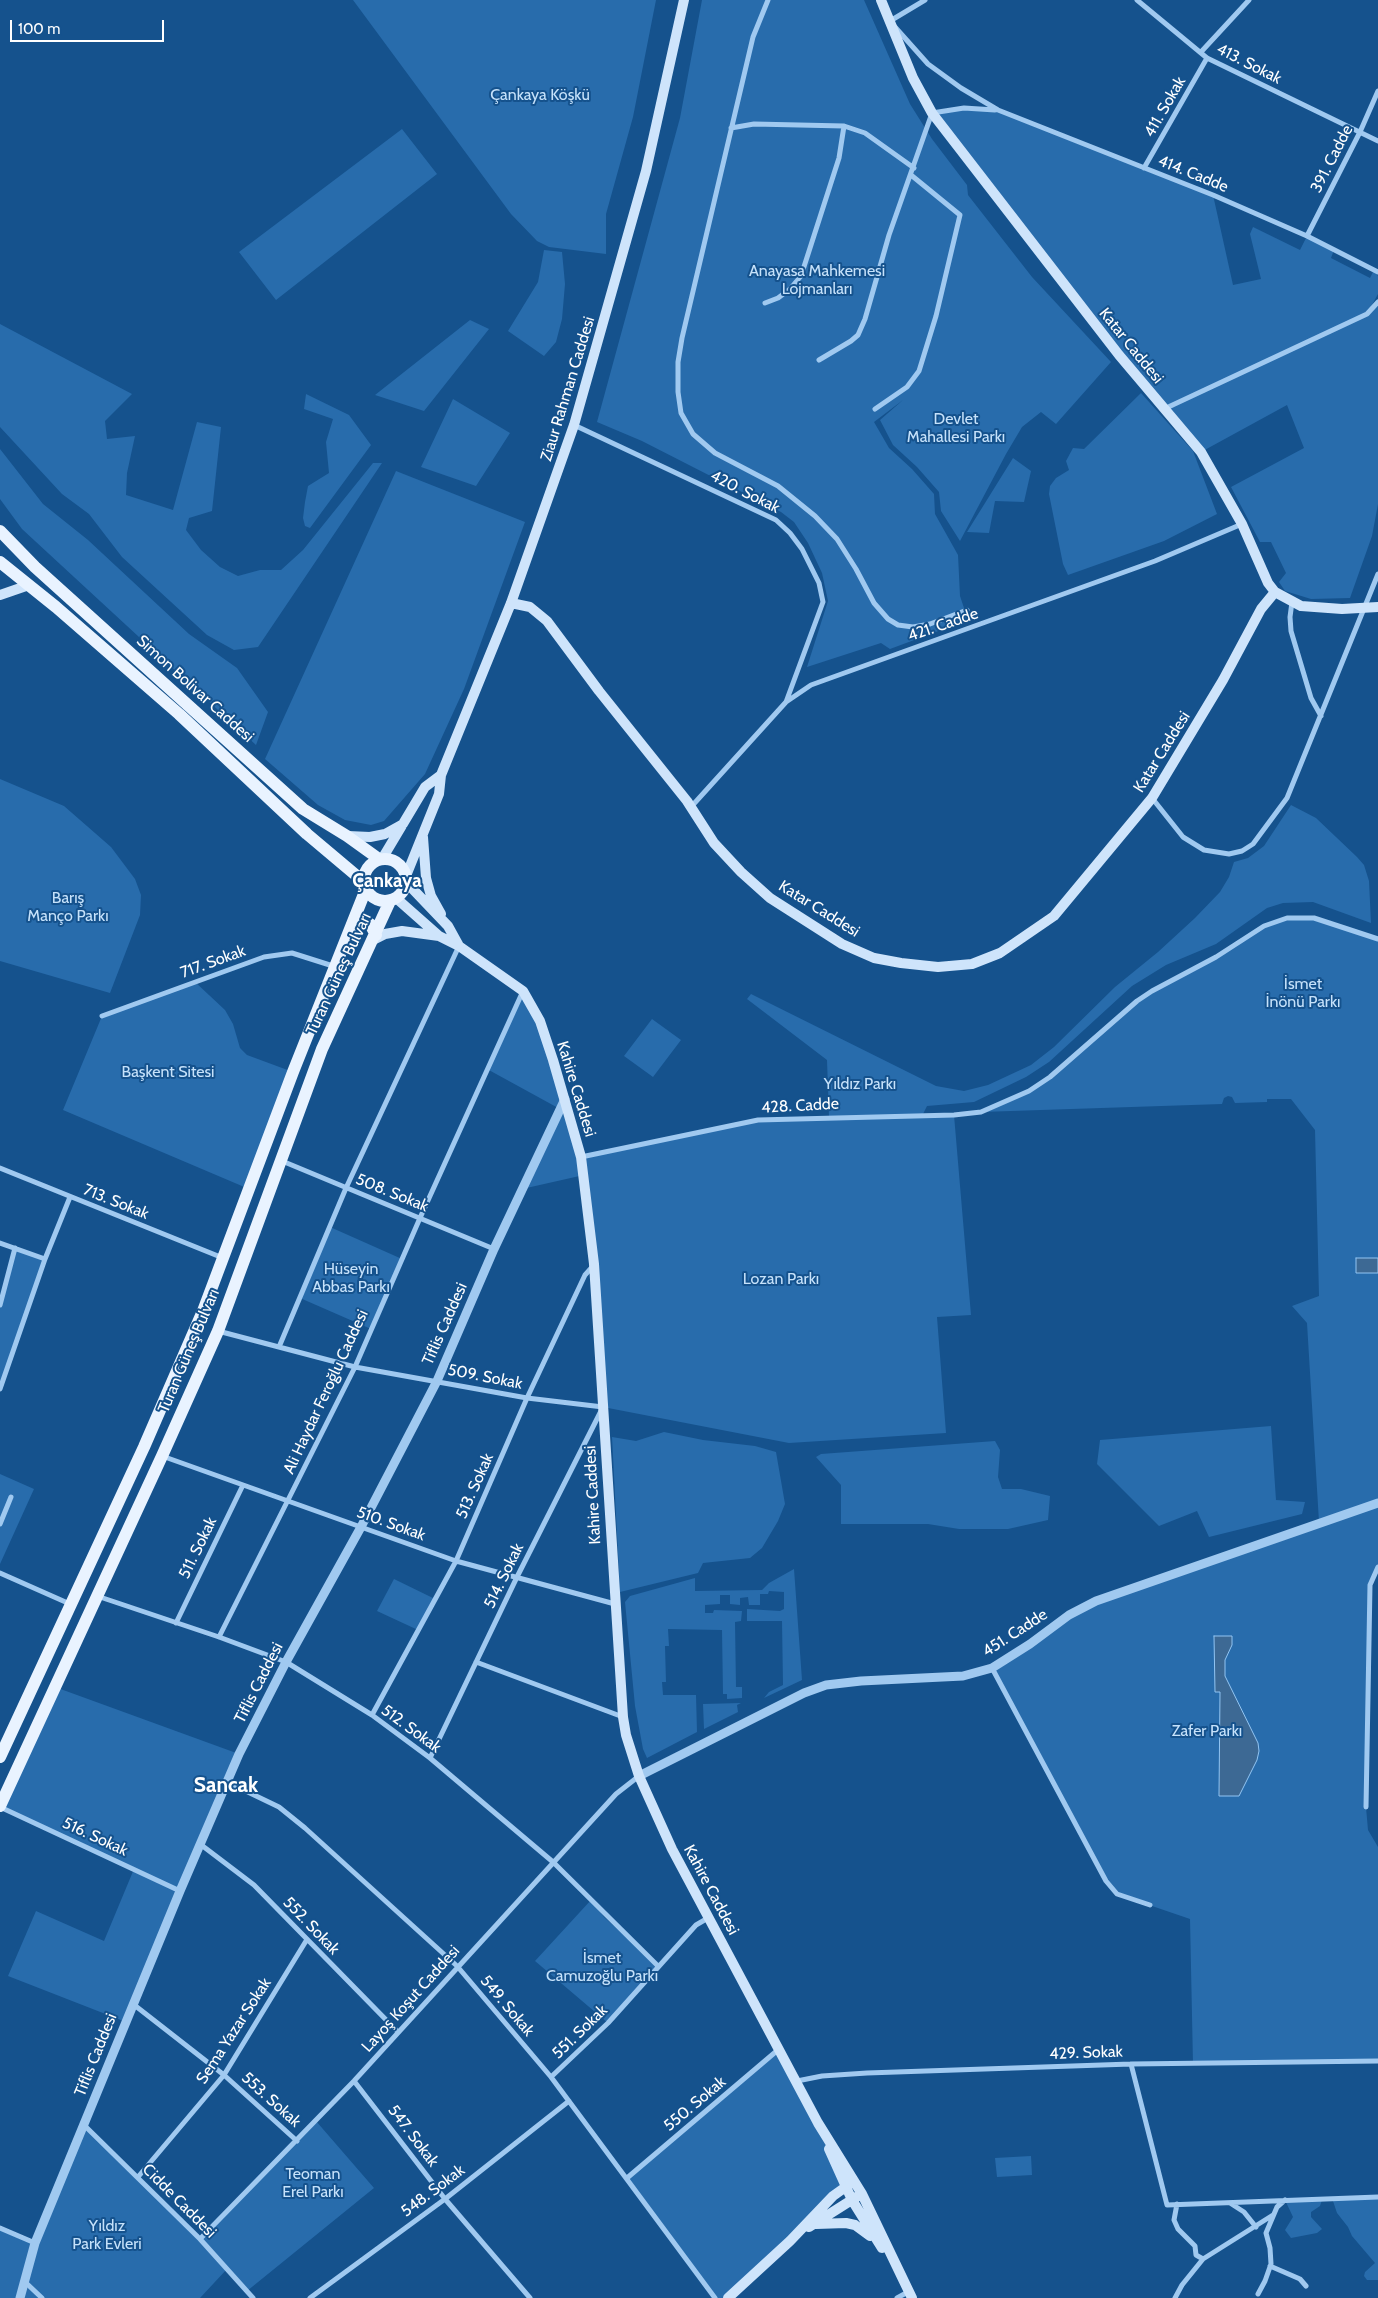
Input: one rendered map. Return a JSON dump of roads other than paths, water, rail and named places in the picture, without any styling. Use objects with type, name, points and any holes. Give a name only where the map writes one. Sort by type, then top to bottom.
[{"type":"main road","name":"Ziaur Rahman Caddesi","points":[[406,879],[439,794],[441,774],[511,603],[574,425],[646,171],[684,0]]},
{"type":"main road","name":"Katar Caddesi","points":[[511,603],[530,607],[547,620],[599,692],[691,807],[714,843],[740,872],[770,898],[803,921],[842,944],[874,958],[901,964],[938,967],[972,964],[1000,953],[1054,916],[1152,798],[1224,680],[1261,609],[1275,592],[1268,583],[1242,524],[1201,452],[1059,279],[932,113],[912,78],[881,0]]},
{"type":"main road","name":"Simon Bolivar Caddesi","points":[[0,533],[303,810],[347,836],[380,859]]},
{"type":"main road","name":"Simon Bolivar Caddesi","points":[[0,562],[179,714],[364,885]]},
{"type":"main road","points":[[0,595],[29,585]]},
{"type":"main road","points":[[1275,592],[1301,606],[1321,608],[1378,607]]},
{"type":"main road","name":"Ziaur Rahman Caddesi","points":[[380,859],[404,824],[425,787],[441,774]]},
{"type":"main road","points":[[347,836],[370,838],[385,834],[404,824]]},
{"type":"main road","points":[[423,833],[426,878],[432,896],[448,926]]},
{"type":"main road","points":[[380,859],[395,861],[400,865],[406,879],[401,894],[393,899],[376,899],[364,885],[366,869],[380,859]]},
{"type":"main road","name":"Kahire Caddesi","points":[[406,879],[448,926],[459,946],[523,991],[540,1021],[581,1157],[594,1264],[623,1717],[628,1743],[639,1776],[672,1850],[780,2049],[818,2123],[852,2200],[876,2241],[894,2264]]},
{"type":"main road","name":"Turan Güneş Bulvarı","points":[[0,1757],[144,1447],[224,1258],[293,1072],[353,923],[364,885]]},
{"type":"main road","points":[[393,899],[440,936],[459,946]]},
{"type":"main road","name":"Turan Güneş Bulvarı","points":[[0,1807],[218,1331],[322,1049],[393,899]]},
{"type":"main road","points":[[353,923],[363,921],[370,924],[375,937],[402,931],[440,936]]},
{"type":"main road","name":"Kahire Caddesi","points":[[818,2123],[862,2194],[910,2295]]},
{"type":"main road","points":[[728,2298],[854,2180]]},
{"type":"main road","points":[[790,2241],[862,2194]]},
{"type":"main road","points":[[813,2225],[833,2222],[855,2225],[876,2241]]},
{"type":"street","points":[[768,0],[753,37],[682,338],[678,362],[678,392],[681,413],[693,434],[714,452],[778,486],[815,516],[837,539],[874,603],[888,620],[898,625],[913,627],[930,624],[967,610]]},
{"type":"street","points":[[925,0],[889,20],[928,64],[961,88],[998,110]]},
{"type":"street","name":"413. Sokak","points":[[1138,0],[1207,58],[1378,141]]},
{"type":"street","points":[[1201,52],[1249,0]]},
{"type":"street","name":"411. Sokak","points":[[1144,168],[1207,58]]},
{"type":"street","name":"391. Cadde","points":[[1307,236],[1360,132],[1378,91]]},
{"type":"street","points":[[819,360],[851,341],[858,334],[865,319],[889,235],[932,113],[964,108],[998,110]]},
{"type":"street","name":"414. Cadde","points":[[998,110],[1213,195],[1307,236],[1377,271]]},
{"type":"street","points":[[731,128],[754,124],[844,126],[865,133],[914,168]]},
{"type":"street","points":[[765,303],[778,298],[790,289],[801,276],[839,158],[844,126]]},
{"type":"street","points":[[875,409],[906,387],[919,370],[936,316],[960,215],[911,175]]},
{"type":"street","points":[[1164,409],[1367,314],[1378,302]]},
{"type":"street","name":"420. Sokak","points":[[574,425],[776,520],[790,533],[802,549],[819,583],[824,602],[786,702]]},
{"type":"street","name":"421. Cadde","points":[[691,807],[786,702],[811,685],[1155,561],[1242,524]]},
{"type":"street","points":[[1152,798],[1183,837],[1204,850],[1218,854],[1242,851],[1253,844],[1287,798],[1378,574]]},
{"type":"street","points":[[1292,601],[1291,631],[1312,703],[1321,716]]},
{"type":"street","name":"428. Cadde","points":[[581,1157],[758,1120],[954,1115],[981,1112],[1029,1091],[1058,1071],[1137,1001],[1216,957],[1275,921],[1301,917],[1314,918],[1378,939]]},
{"type":"street","points":[[279,1346],[346,1188],[459,946]]},
{"type":"street","name":"717. Sokak","points":[[102,1016],[264,957],[292,953],[336,966]]},
{"type":"street","name":"Ali Haydar Feroğlu Caddesi","points":[[219,1637],[355,1367],[523,991]]},
{"type":"street","name":"Tiflis Caddesi","points":[[20,2298],[35,2243],[227,1782],[286,1662],[361,1527],[437,1381],[494,1249],[565,1099]]},
{"type":"street","name":"508. Sokak","points":[[281,1161],[494,1249]]},
{"type":"street","name":"713. Sokak","points":[[0,1168],[224,1258]]},
{"type":"street","points":[[0,1389],[45,1259],[70,1197]]},
{"type":"street","points":[[0,1243],[45,1259]]},
{"type":"street","points":[[0,1305],[15,1248]]},
{"type":"street","name":"513. Sokak","points":[[372,1715],[456,1561],[527,1398],[585,1275],[594,1264]]},
{"type":"street","name":"509. Sokak","points":[[218,1331],[355,1367],[527,1398],[603,1407]]},
{"type":"street","name":"514. Sokak","points":[[430,1758],[517,1577],[603,1407]]},
{"type":"street","name":"510. Sokak","points":[[162,1456],[456,1561],[615,1604]]},
{"type":"street","name":"511. Sokak","points":[[176,1623],[243,1484]]},
{"type":"street","points":[[0,1524],[11,1497]]},
{"type":"street","name":"451. Cadde","points":[[639,1776],[804,1693],[826,1685],[860,1681],[963,1676],[992,1668],[1030,1644],[1068,1615],[1096,1601],[1378,1503]]},
{"type":"street","points":[[1366,1807],[1370,1585],[1378,1566]]},
{"type":"street","points":[[0,1573],[70,1604]]},
{"type":"street","name":"512. Sokak","points":[[97,1596],[219,1637],[286,1662],[372,1715],[430,1758],[552,1862],[658,1966]]},
{"type":"street","points":[[476,1662],[623,1717]]},
{"type":"street","points":[[992,1668],[1106,1881],[1117,1894],[1150,1905]]},
{"type":"street","name":"Layoş Koşut Caddesi","points":[[200,2239],[354,2081],[616,1794],[639,1776]]},
{"type":"street","name":"549. Sokak","points":[[227,1782],[278,1807],[457,1966],[550,2077],[715,2298]]},
{"type":"street","name":"516. Sokak","points":[[0,1807],[180,1891]]},
{"type":"street","name":"552. Sokak","points":[[200,1844],[254,1885],[306,1941],[398,2032]]},
{"type":"street","name":"551. Sokak","points":[[550,2077],[608,2023],[696,1925],[708,1918]]},
{"type":"street","name":"Sema Yazar Sokak","points":[[138,2177],[224,2075],[306,1941]]},
{"type":"street","name":"553. Sokak","points":[[133,2004],[224,2075],[297,2141]]},
{"type":"street","name":"550. Sokak","points":[[627,2178],[780,2049]]},
{"type":"street","name":"429. Sokak","points":[[796,2081],[841,2074],[1132,2064],[1378,2061]]},
{"type":"street","points":[[1132,2064],[1167,2205],[1378,2197]]},
{"type":"street","name":"547. Sokak","points":[[354,2081],[445,2199],[530,2298]]},
{"type":"street","name":"548. Sokak","points":[[310,2298],[445,2199],[568,2101]]},
{"type":"street","name":"Cidde Caddesi","points":[[84,2125],[200,2239],[253,2298]]},
{"type":"street","points":[[1258,2294],[1270,2266],[1270,2248],[1266,2233],[1273,2215],[1285,2200]]},
{"type":"street","points":[[1230,2202],[1244,2212],[1256,2226]]},
{"type":"street","points":[[1176,2204],[1174,2220],[1178,2229],[1195,2246],[1196,2255],[1204,2259]]},
{"type":"street","points":[[1174,2298],[1182,2285],[1204,2259],[1273,2215]]},
{"type":"street","points":[[0,2228],[35,2243]]},
{"type":"street","points":[[1270,2266],[1300,2279],[1306,2286]]},
{"type":"street","points":[[24,2280],[42,2298]]},
{"type":"street","points":[[897,2298],[910,2295]]},
{"type":"district","name":"Çankaya","points":[[387,881]]},
{"type":"district","name":"Sancak","points":[[226,1786]]},
{"type":"park label","name":"Çankaya Köşkü","points":[[540,95]]},
{"type":"park label","name":"Anayasa Mahkemesi Lojmanları","points":[[817,280]]},
{"type":"park label","name":"Devlet Mahallesi Parkı","points":[[956,428]]},
{"type":"park label","name":"Barış Manço Parkı","points":[[68,907]]},
{"type":"park label","name":"İsmet İnönü Parkı","points":[[1303,993]]},
{"type":"park label","name":"Başkent Sitesi","points":[[168,1072]]},
{"type":"park label","name":"Yıldız Parkı","points":[[860,1084]]},
{"type":"park label","name":"Hüseyin Abbas Parkı","points":[[351,1278]]},
{"type":"park label","name":"Lozan Parkı","points":[[781,1279]]},
{"type":"park label","name":"Zafer Parkı","points":[[1207,1731]]},
{"type":"park label","name":"İsmet Camuzoğlu Parkı","points":[[602,1967]]},
{"type":"park label","name":"Teoman Erel Parkı","points":[[313,2183]]},
{"type":"park label","name":"Yıldız Park Evleri","points":[[107,2235]]}]
